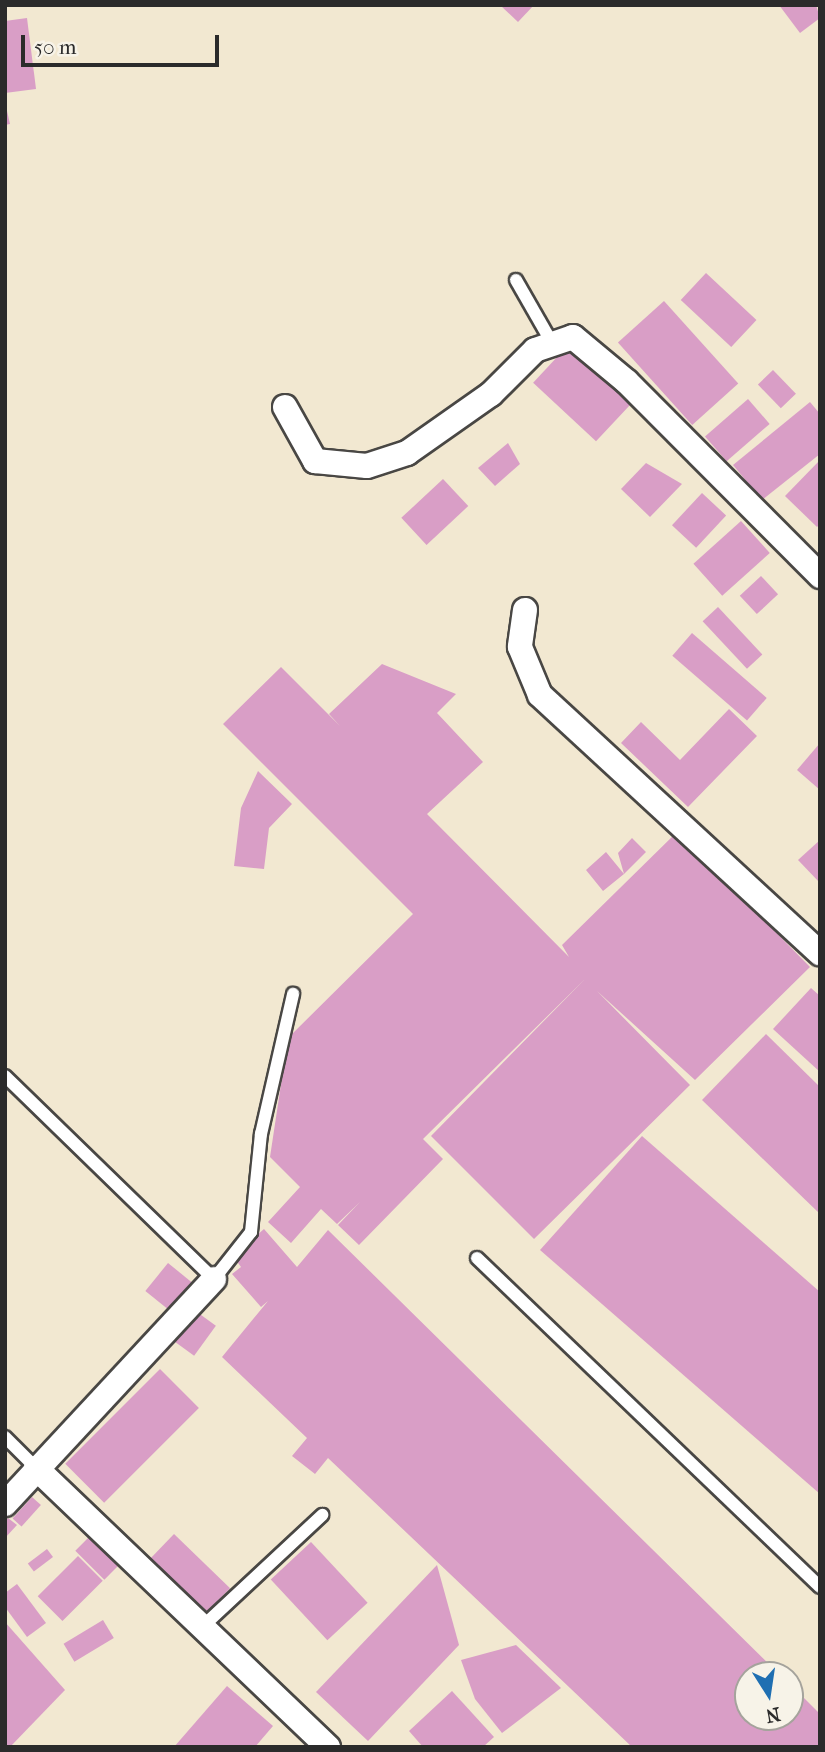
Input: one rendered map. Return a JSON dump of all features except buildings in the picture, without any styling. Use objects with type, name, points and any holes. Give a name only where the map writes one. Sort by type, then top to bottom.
[{"type":"street","points":[[285,407],[315,461],[367,466],[407,453],[449,425],[551,341],[573,337],[627,382],[820,576]]},
{"type":"street","points":[[525,610],[520,647],[540,695],[820,953]]},
{"type":"street","points":[[5,1504],[214,1279]]},
{"type":"street","points":[[36,1468],[328,1747]]},
{"type":"lane","points":[[516,280],[551,341]]},
{"type":"lane","points":[[5,1076],[214,1279],[251,1232],[261,1133],[293,994]]},
{"type":"lane","points":[[477,1258],[820,1587]]},
{"type":"lane","points":[[5,1437],[36,1468]]},
{"type":"lane","points":[[201,1628],[322,1515]]}]
